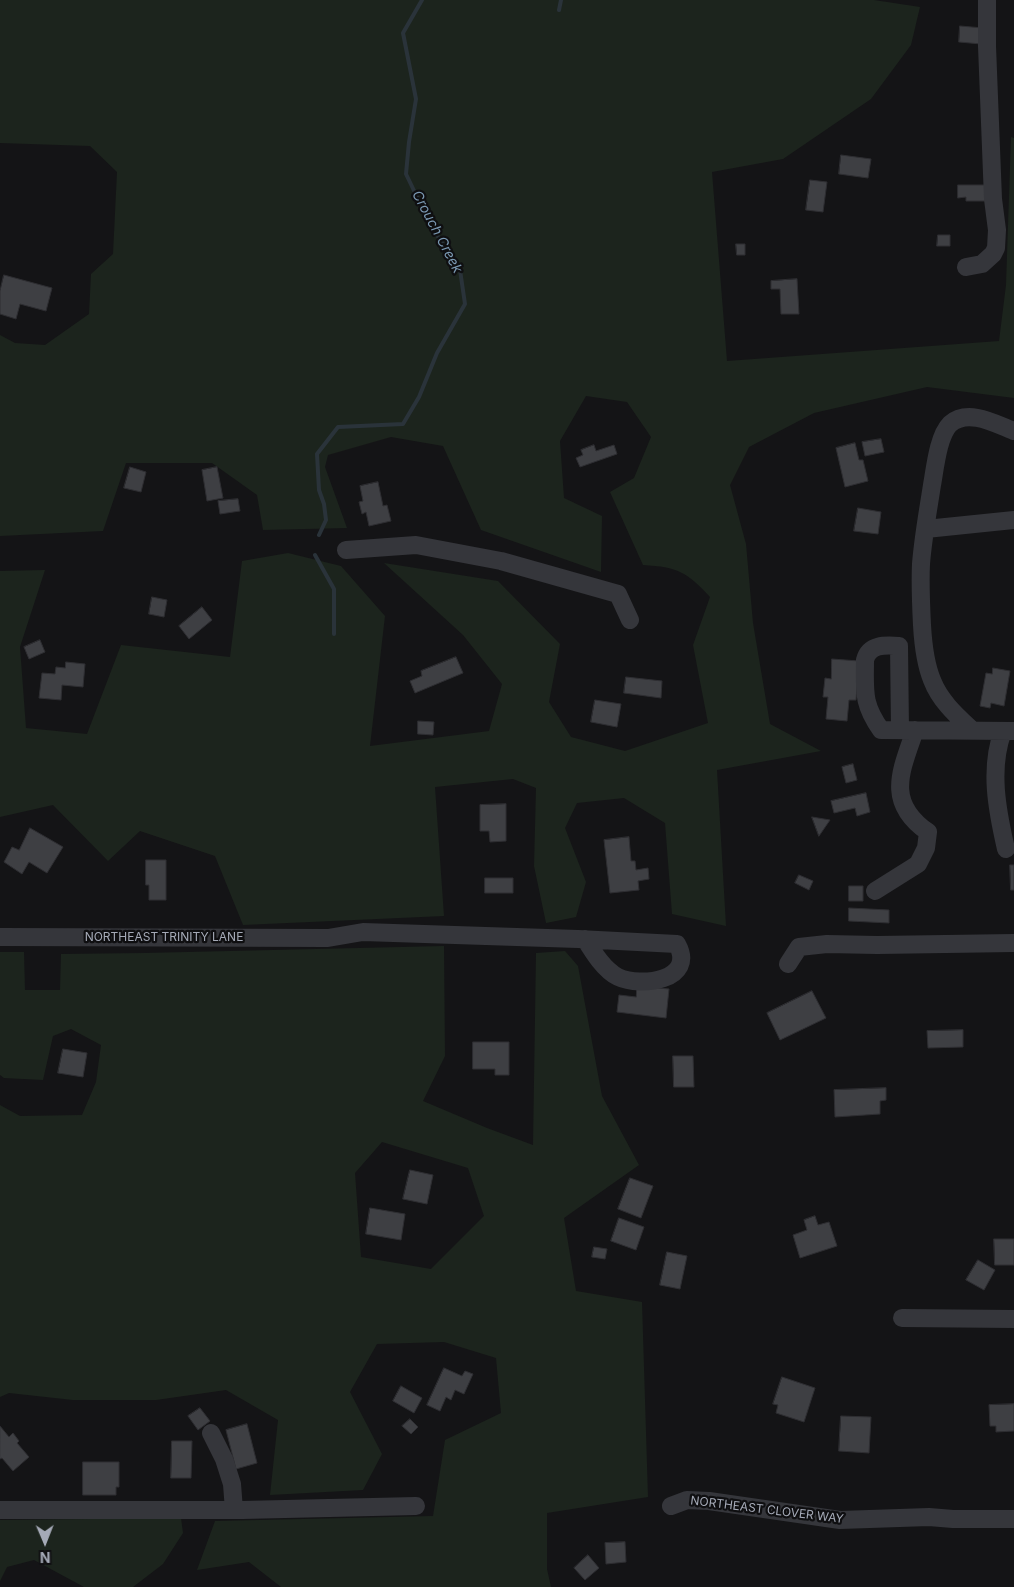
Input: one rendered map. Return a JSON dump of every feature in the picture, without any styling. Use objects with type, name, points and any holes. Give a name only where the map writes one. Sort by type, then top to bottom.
[{"type":"street","points":[[966,267],[982,264],[993,254],[996,248],[997,230],[992,198],[987,0]]},
{"type":"street","points":[[972,730],[952,711],[932,681],[924,648],[921,564],[936,465],[942,438],[950,424],[966,417],[983,418],[1014,431]]},
{"type":"street","points":[[926,529],[1014,520]]},
{"type":"street","points":[[346,550],[416,545],[501,561],[618,594],[630,620]]},
{"type":"street","points":[[875,892],[918,864],[926,848],[928,832],[909,815],[899,793],[908,730],[899,646],[886,645],[870,650],[866,654],[866,700],[868,710],[881,730],[908,730],[972,730],[1008,731]]},
{"type":"street","points":[[1006,848],[998,817],[995,778],[997,746],[1008,731]]},
{"type":"street","name":"NORTHEAST TRINITY LANE","points":[[0,937],[328,938],[363,932],[585,939],[677,944],[681,950],[682,958],[675,971],[666,978],[642,982],[627,980],[610,971],[585,939]]},
{"type":"street","points":[[788,964],[798,948],[827,944],[877,946],[1009,942]]},
{"type":"street","points":[[902,1318],[1014,1319]]},
{"type":"street","points":[[211,1433],[224,1459],[232,1484],[234,1510]]},
{"type":"street","name":"NORTHEAST CLOVER WAY","points":[[671,1506],[686,1500],[709,1501],[840,1520],[929,1517],[953,1519],[1014,1518]]},
{"type":"street","points":[[0,1510],[234,1510],[416,1506]]},
{"type":"shaded area","points":[[0,0],[874,0],[920,7],[911,45],[871,99],[783,159],[712,172],[727,361],[999,341],[1006,285],[1011,137],[1014,138],[1014,398],[927,387],[814,413],[749,447],[730,485],[746,544],[753,623],[770,724],[821,751],[717,770],[726,926],[672,914],[665,823],[624,798],[577,803],[565,828],[586,882],[576,917],[546,923],[534,866],[536,788],[513,779],[435,787],[444,916],[243,925],[215,856],[140,831],[108,861],[53,805],[0,817],[0,571],[45,570],[20,647],[26,728],[87,734],[121,645],[230,657],[242,561],[288,553],[341,566],[385,616],[370,746],[489,731],[502,684],[463,635],[384,563],[498,581],[560,644],[549,702],[571,737],[625,751],[708,723],[693,645],[710,597],[695,582],[681,572],[665,567],[643,565],[610,492],[634,478],[651,437],[627,402],[586,396],[560,441],[564,498],[602,516],[601,572],[481,530],[443,446],[391,437],[328,455],[325,467],[347,528],[263,530],[257,495],[212,463],[126,463],[103,531],[0,536],[0,335],[15,343],[45,345],[89,314],[91,274],[113,254],[117,172],[90,146],[0,143]]},
{"type":"shaded area","points":[[444,946],[445,1056],[423,1101],[533,1145],[536,953],[565,951],[578,966],[602,1096],[639,1165],[564,1218],[576,1291],[642,1302],[648,1497],[547,1513],[547,1569],[551,1587],[281,1587],[249,1562],[197,1570],[215,1521],[433,1516],[445,1440],[501,1413],[496,1358],[444,1342],[377,1344],[350,1392],[382,1454],[363,1490],[270,1495],[278,1420],[226,1390],[156,1400],[73,1400],[9,1393],[0,1397],[0,1105],[20,1116],[82,1115],[96,1082],[101,1045],[71,1029],[53,1036],[43,1080],[4,1078],[0,1075],[0,952],[24,952],[25,990],[60,990],[61,954]],"holes":[[[382,1142],[468,1168],[484,1216],[431,1269],[361,1257],[355,1173]]]},
{"type":"shaded area","points":[[181,1518],[183,1533],[163,1564],[133,1587],[84,1587],[34,1560],[7,1567],[0,1581],[0,1520]]},
{"type":"building","points":[[960,26],[983,28],[981,44],[959,42]]},
{"type":"building","points":[[841,155],[871,159],[868,178],[839,174]]},
{"type":"building","points":[[810,180],[827,182],[823,212],[806,210]]},
{"type":"building","points":[[958,185],[985,185],[985,201],[966,201],[966,197],[958,198]]},
{"type":"building","points":[[938,235],[950,235],[950,246],[937,246]]},
{"type":"building","points":[[736,244],[745,244],[745,255],[737,255]]},
{"type":"building","points":[[4,275],[52,288],[46,311],[20,304],[16,319],[0,314],[0,291]]},
{"type":"building","points":[[797,279],[799,314],[781,314],[780,289],[771,289],[771,281]]},
{"type":"building","points":[[881,439],[884,452],[865,456],[862,442]]},
{"type":"building","points":[[855,443],[859,460],[863,460],[868,481],[845,487],[836,448]]},
{"type":"building","points":[[594,445],[596,451],[614,445],[617,454],[580,467],[576,458],[583,455],[581,450]]},
{"type":"building","points":[[130,467],[146,472],[141,492],[124,488]]},
{"type":"building","points":[[217,467],[223,498],[207,501],[202,470]]},
{"type":"building","points":[[378,482],[383,506],[387,505],[391,521],[369,526],[366,512],[362,514],[359,502],[363,501],[360,486]]},
{"type":"building","points":[[238,499],[240,511],[220,514],[218,501]]},
{"type":"building","points":[[858,508],[881,512],[878,534],[854,531]]},
{"type":"building","points":[[152,597],[167,600],[164,617],[149,614]]},
{"type":"building","points":[[202,607],[212,620],[189,639],[179,626]]},
{"type":"building","points":[[40,640],[45,652],[29,659],[24,647]]},
{"type":"building","points":[[456,657],[463,673],[415,693],[410,681],[422,676],[421,671]]},
{"type":"building","points":[[832,659],[859,661],[856,700],[849,700],[847,721],[826,719],[828,697],[823,697],[825,678],[831,679]]},
{"type":"building","points":[[66,662],[85,664],[83,687],[62,685],[61,700],[39,698],[42,673],[55,674],[56,667],[65,668]]},
{"type":"building","points":[[993,668],[1010,671],[1004,706],[991,703],[990,708],[980,706],[986,673],[992,674]]},
{"type":"building","points":[[626,677],[662,681],[661,698],[624,693]]},
{"type":"building","points":[[595,700],[621,704],[617,727],[591,722]]},
{"type":"building","points":[[418,721],[434,722],[433,735],[418,734]]},
{"type":"building","points":[[853,764],[857,780],[846,783],[842,767]]},
{"type":"building","points":[[866,793],[870,812],[857,816],[855,808],[834,813],[831,801]]},
{"type":"building","points":[[506,804],[506,841],[490,842],[489,831],[480,831],[480,805]]},
{"type":"building","points":[[812,817],[830,820],[819,836]]},
{"type":"building","points":[[30,828],[63,847],[47,873],[29,862],[22,874],[4,862],[12,847],[19,850]]},
{"type":"building","points":[[629,837],[631,861],[635,861],[636,870],[648,868],[649,879],[638,881],[639,890],[610,893],[604,840]]},
{"type":"building","points":[[146,860],[166,860],[166,900],[149,900],[149,885],[146,885]]},
{"type":"building","points":[[1010,865],[1014,865],[1014,890],[1011,890]]},
{"type":"building","points":[[799,875],[813,881],[809,890],[795,883]]},
{"type":"building","points":[[485,878],[513,878],[513,893],[485,893]]},
{"type":"building","points":[[849,886],[863,886],[863,901],[849,901]]},
{"type":"building","points":[[849,908],[889,910],[889,923],[849,921]]},
{"type":"building","points":[[637,986],[669,989],[666,1018],[617,1012],[619,995],[636,997]]},
{"type":"building","points":[[812,991],[826,1018],[780,1040],[767,1013]]},
{"type":"building","points":[[963,1030],[963,1047],[928,1048],[927,1031]]},
{"type":"building","points":[[473,1042],[509,1042],[509,1075],[495,1075],[495,1069],[473,1069]]},
{"type":"building","points":[[63,1049],[87,1053],[83,1077],[58,1073]]},
{"type":"building","points":[[673,1056],[693,1056],[694,1087],[674,1087]]},
{"type":"building","points":[[886,1088],[886,1100],[880,1101],[880,1114],[835,1117],[834,1090]]},
{"type":"building","points":[[410,1170],[433,1175],[427,1204],[403,1199]]},
{"type":"building","points":[[630,1178],[653,1186],[641,1218],[618,1209]]},
{"type":"building","points":[[370,1208],[405,1214],[401,1240],[366,1234]]},
{"type":"building","points":[[815,1216],[818,1225],[829,1222],[837,1246],[800,1258],[793,1235],[807,1230],[804,1220]]},
{"type":"building","points":[[619,1218],[644,1227],[636,1250],[611,1241]]},
{"type":"building","points":[[994,1239],[1014,1239],[1014,1265],[995,1265]]},
{"type":"building","points":[[594,1247],[607,1249],[605,1259],[592,1257]]},
{"type":"building","points":[[667,1252],[687,1256],[680,1289],[660,1285]]},
{"type":"building","points":[[978,1260],[995,1270],[984,1290],[966,1280]]},
{"type":"building","points":[[444,1368],[462,1376],[465,1371],[473,1374],[464,1394],[455,1390],[451,1400],[446,1397],[440,1411],[427,1405]]},
{"type":"building","points":[[782,1377],[815,1388],[804,1422],[776,1413],[778,1405],[773,1404]]},
{"type":"building","points":[[401,1386],[422,1398],[414,1413],[393,1401]]},
{"type":"building","points":[[1014,1404],[1014,1431],[996,1432],[996,1426],[990,1426],[989,1405]]},
{"type":"building","points":[[200,1408],[210,1421],[198,1430],[188,1416]]},
{"type":"building","points":[[841,1416],[871,1417],[869,1453],[839,1451]]},
{"type":"building","points":[[410,1419],[418,1427],[411,1434],[402,1426]]},
{"type":"building","points":[[247,1424],[257,1463],[236,1469],[226,1430]]},
{"type":"building","points":[[0,1426],[9,1437],[13,1433],[19,1441],[17,1443],[29,1457],[13,1471],[2,1458],[0,1459]]},
{"type":"building","points":[[172,1441],[192,1441],[191,1478],[171,1478]]},
{"type":"building","points":[[83,1462],[119,1462],[119,1487],[116,1487],[116,1495],[83,1495]]},
{"type":"building","points":[[625,1542],[626,1562],[606,1564],[605,1543]]},
{"type":"building","points":[[588,1555],[599,1568],[585,1580],[574,1568]]},
{"type":"waterway","name":"Crouch Creek","points":[[319,535],[326,520],[324,504],[319,490],[317,454],[338,427],[403,424],[419,397],[437,353],[465,304],[460,270],[431,226],[406,174],[416,99],[403,33],[422,0]]},
{"type":"waterway","points":[[559,10],[561,0]]},
{"type":"waterway","name":"Crouch Creek","points":[[315,555],[334,589],[334,634]]}]
